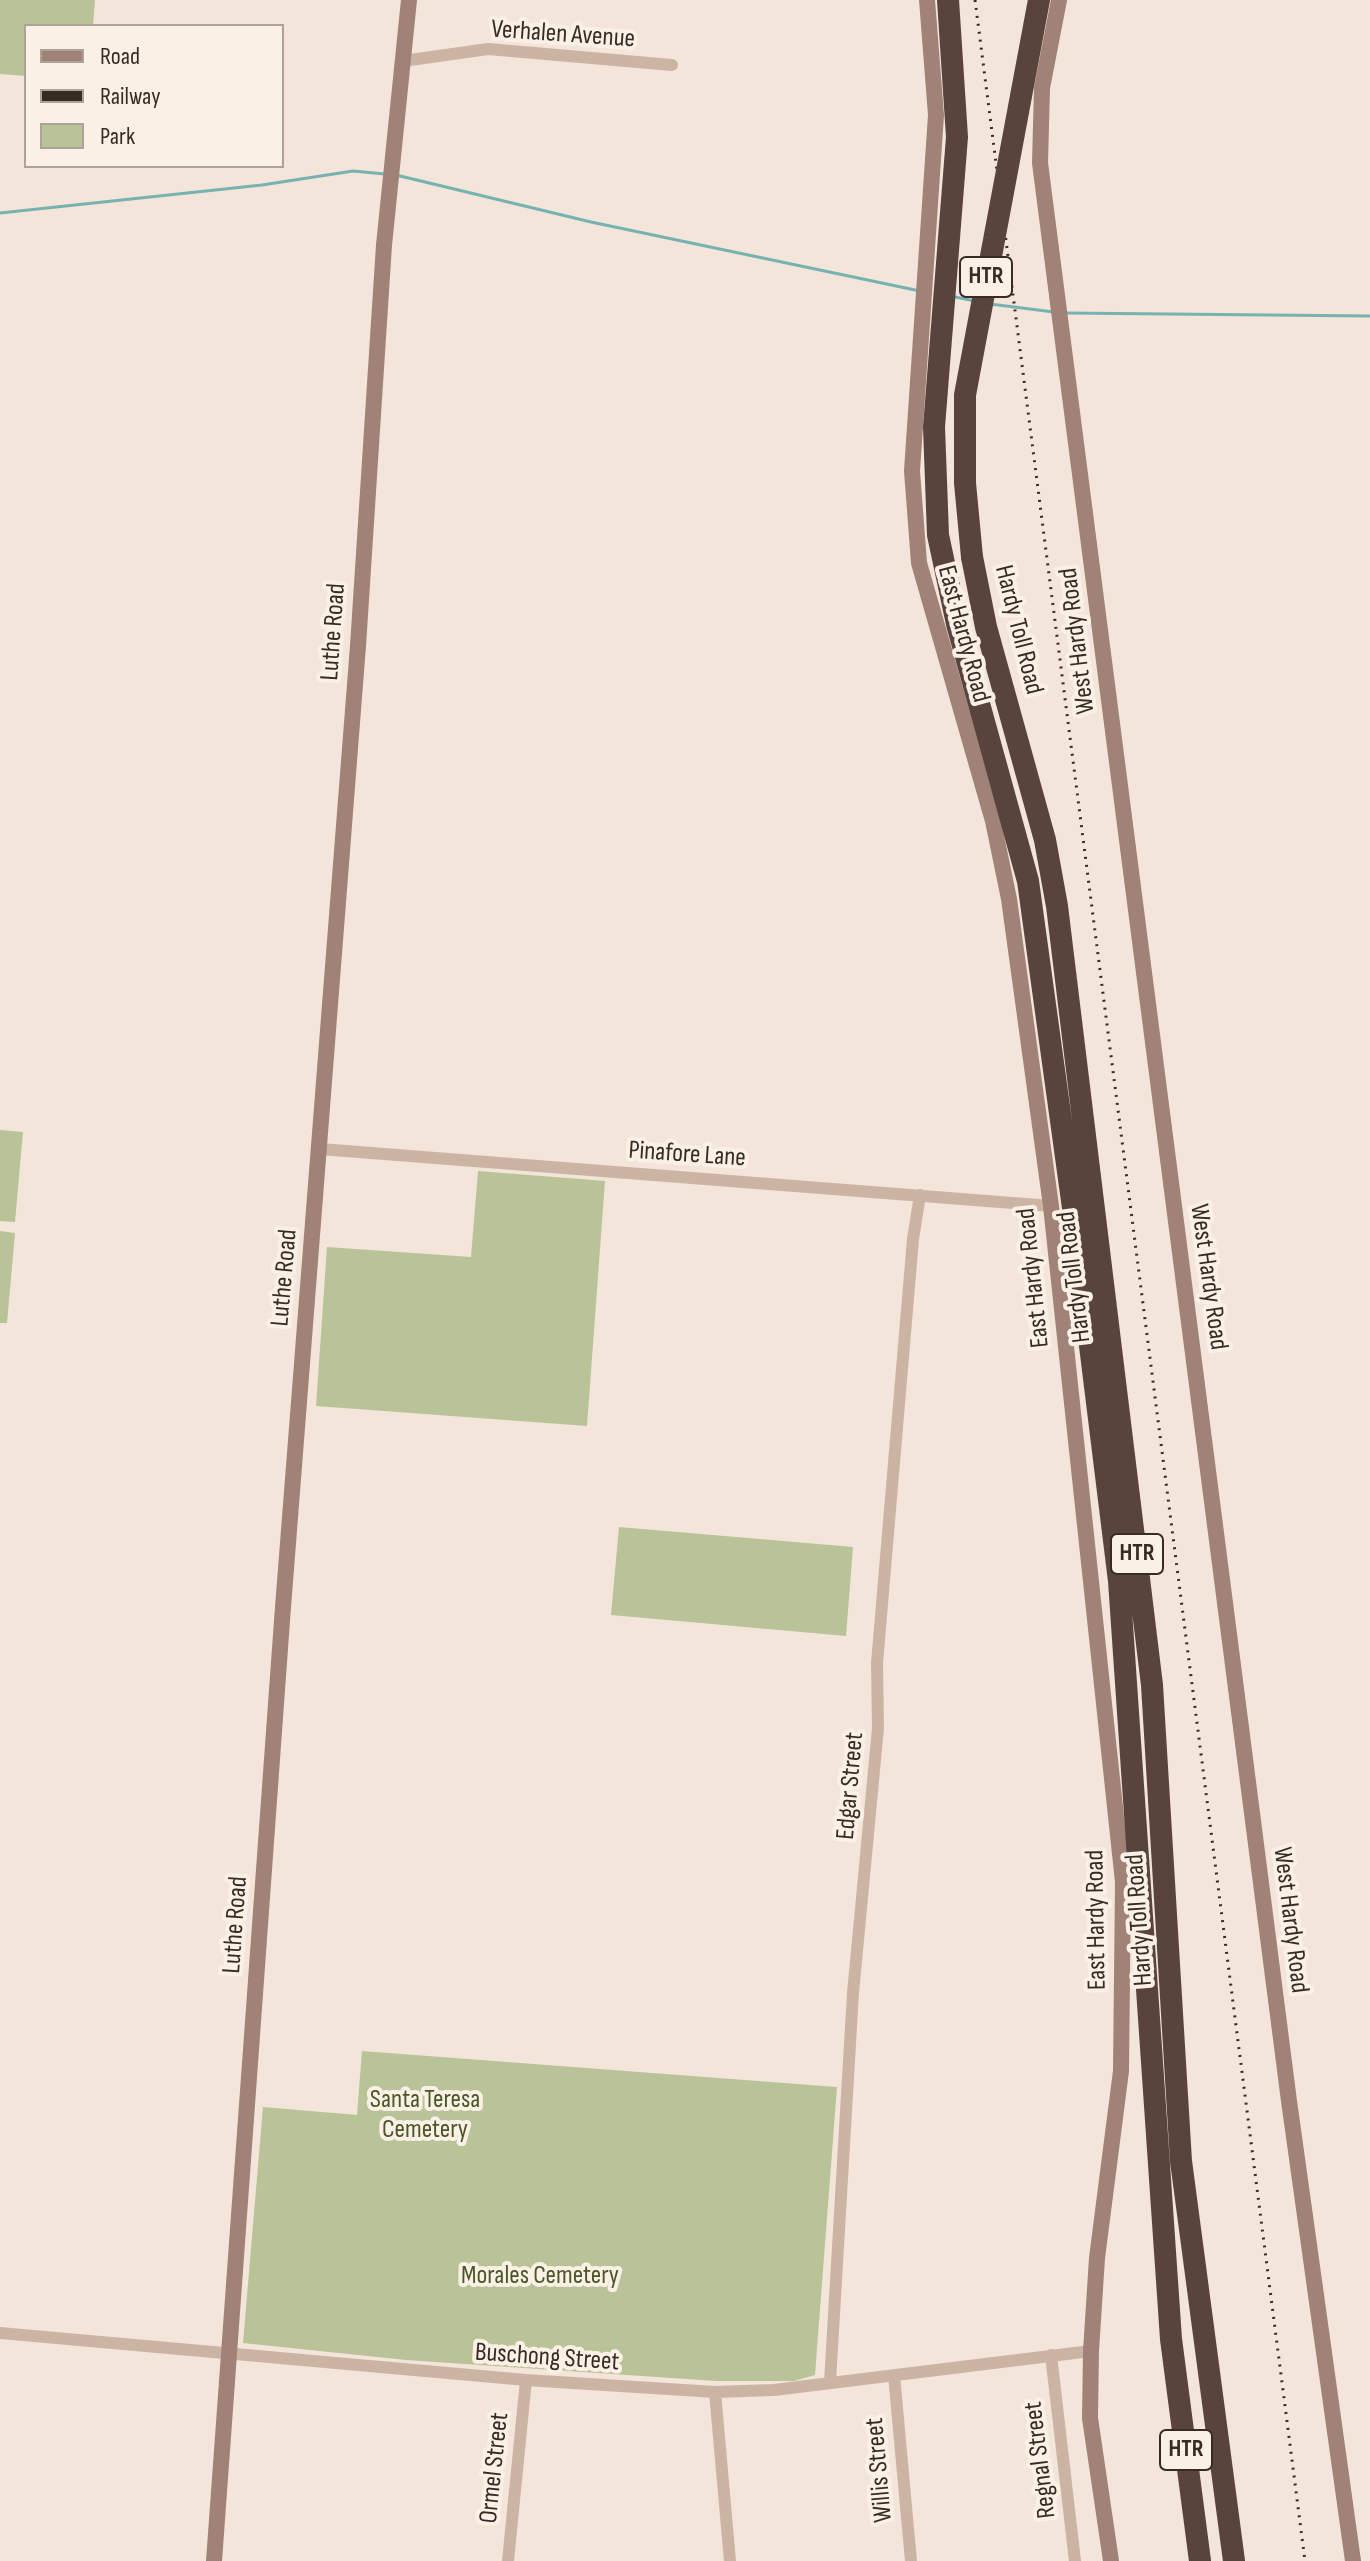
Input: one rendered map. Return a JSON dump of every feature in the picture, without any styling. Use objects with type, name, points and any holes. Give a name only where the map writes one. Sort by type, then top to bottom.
[{"type":"highway","name":"Hardy Toll Road","points":[[948,0],[957,137],[933,460],[938,535],[957,624],[1028,881],[1119,1581],[1171,2339],[1200,2561]]},
{"type":"highway","name":"Hardy Toll Road","points":[[1039,0],[965,395],[965,483],[972,557],[986,627],[1045,840],[1057,906],[1152,1685],[1181,2161],[1234,2561]]},
{"type":"main road","name":"Luthe Road","points":[[214,2561],[388,193],[409,0]]},
{"type":"main road","name":"East Hardy Road","points":[[927,0],[936,115],[912,471],[919,563],[1005,872],[1051,1206],[1123,1882],[1121,2071],[1097,2258],[1091,2351],[1090,2418],[1111,2561]]},
{"type":"main road","name":"West Hardy Road","points":[[1059,0],[1039,122],[1040,163],[1289,2101],[1353,2561]]},
{"type":"street","name":"Verhalen Avenue","points":[[403,61],[488,49],[672,65]]},
{"type":"street","name":"Pinafore Lane","points":[[320,1149],[1051,1206]]},
{"type":"street","name":"Edgar Street","points":[[830,2382],[853,1993],[878,1728],[877,1663],[913,1239],[920,1195]]},
{"type":"street","name":"Buschong Street","points":[[0,2333],[526,2380],[715,2392],[774,2390],[1091,2351]]},
{"type":"street","name":"Regnal Street","points":[[1051,2355],[1075,2561]]},
{"type":"street","name":"Willis Street","points":[[894,2375],[911,2561]]},
{"type":"street","name":"Ormel Street","points":[[508,2561],[526,2380]]},
{"type":"street","points":[[715,2392],[730,2561]]},
{"type":"green space","points":[[0,0],[95,0],[93,24],[24,24],[24,76],[0,74]]},
{"type":"green space","points":[[0,1130],[23,1132],[15,1222],[0,1221]]},
{"type":"green space","points":[[478,1171],[605,1181],[587,1426],[316,1406],[327,1247],[471,1257]]},
{"type":"green space","points":[[0,1231],[15,1233],[7,1323],[0,1323]]},
{"type":"green space","points":[[619,1527],[853,1547],[846,1636],[611,1615]]},
{"type":"green space","name":"Morales Cemetery","points":[[362,2051],[837,2087],[815,2375],[794,2381],[716,2381],[406,2360],[243,2343],[263,2107],[357,2115]]},
{"type":"waterway","points":[[0,213],[262,185],[353,171],[385,174]]},
{"type":"waterway","points":[[396,175],[591,222],[920,291]]},
{"type":"waterway","points":[[955,297],[975,301]]},
{"type":"waterway","points":[[990,304],[1054,312]]},
{"type":"waterway","points":[[1066,313],[1370,316]]},
{"type":"railway","points":[[975,0],[1305,2561]]},
{"type":"park label","name":"Santa Teresa Cemetery","points":[[425,2115]]}]
